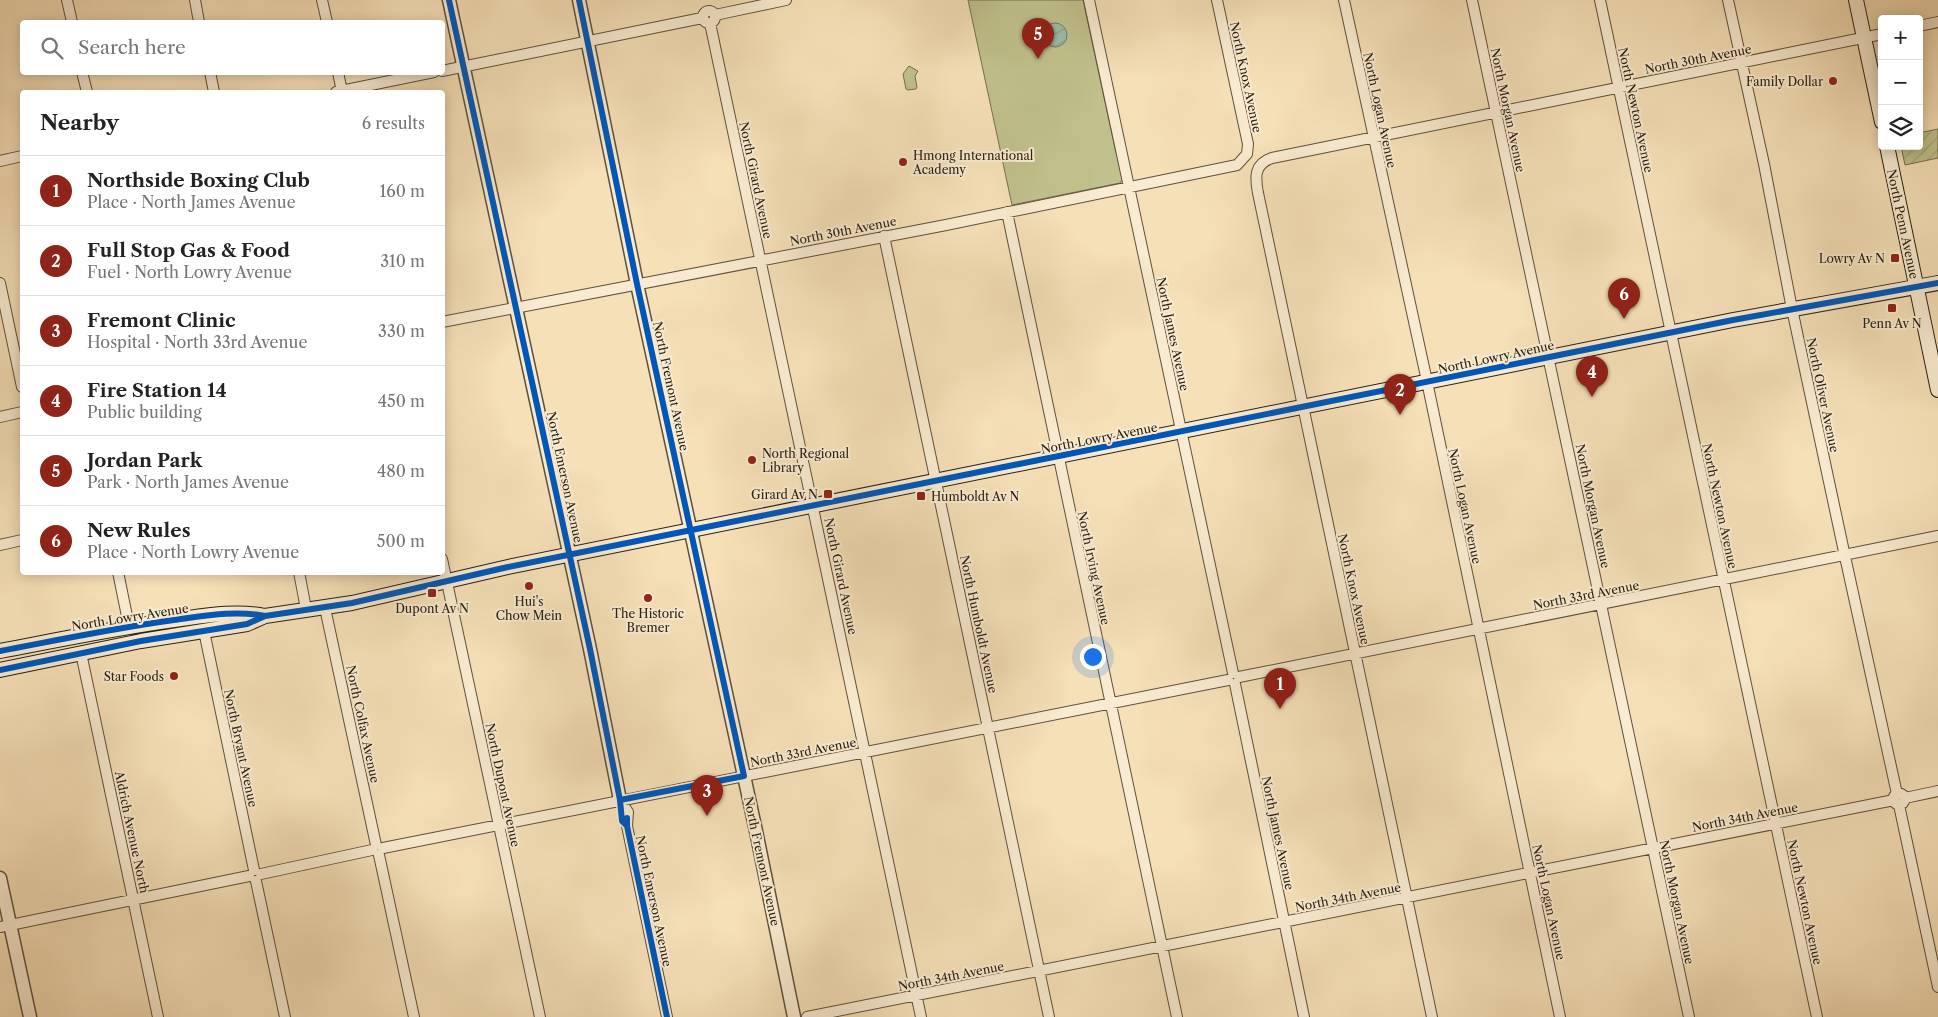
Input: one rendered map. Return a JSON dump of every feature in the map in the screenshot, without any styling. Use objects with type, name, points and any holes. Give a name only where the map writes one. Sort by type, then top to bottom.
[{"type":"main road","points":[[1856,0],[1878,105]]},
{"type":"main road","name":"North Penn Avenue","points":[[1888,150],[1938,390]]},
{"type":"main road","name":"North Lowry Avenue","points":[[0,670],[80,653],[247,624],[265,616],[325,608],[447,580],[1059,458],[1670,333],[1938,283]]},
{"type":"main road","name":"North Lowry Avenue","points":[[0,651],[129,626],[247,612],[265,616]]},
{"type":"street","points":[[67,0],[72,20]]},
{"type":"street","points":[[195,0],[200,20]]},
{"type":"street","points":[[322,0],[327,20]]},
{"type":"street","name":"North Emerson Avenue","points":[[449,0],[570,555],[620,800],[628,812],[627,826],[667,1017]]},
{"type":"street","name":"North Fremont Avenue","points":[[579,0],[637,284],[692,531],[794,1017]]},
{"type":"street","points":[[445,70],[588,42],[708,13],[786,0]]},
{"type":"street","name":"North James Avenue","points":[[1089,0],[1304,1017]]},
{"type":"street","name":"North Knox Avenue","points":[[1217,0],[1248,144],[1245,158]]},
{"type":"street","name":"North Logan Avenue","points":[[1344,0],[1427,383],[1560,1017]]},
{"type":"street","name":"North Morgan Avenue","points":[[1472,0],[1689,1017]]},
{"type":"street","name":"North Newton Avenue","points":[[1600,0],[1817,1017]]},
{"type":"street","name":"North Oliver Avenue","points":[[1728,0],[1773,204],[1792,309],[1844,554],[1899,799],[1938,988]]},
{"type":"street","name":"North Girard Avenue","points":[[708,13],[922,1017]]},
{"type":"street","points":[[1923,25],[1938,22]]},
{"type":"street","name":"North 30th Avenue","points":[[1258,167],[1272,158],[1878,35]]},
{"type":"street","points":[[83,75],[86,90]]},
{"type":"street","points":[[211,75],[214,90]]},
{"type":"street","points":[[338,75],[340,90]]},
{"type":"street","points":[[349,90],[420,75]]},
{"type":"street","points":[[0,161],[20,156]]},
{"type":"street","name":"North 30th Avenue","points":[[445,321],[1129,188],[1234,166],[1245,158]]},
{"type":"street","name":"North Knox Avenue","points":[[1258,167],[1255,175],[1256,182],[1432,1017]]},
{"type":"street","name":"North Irving Avenue","points":[[1007,212],[1176,1017]]},
{"type":"street","name":"North Humboldt Avenue","points":[[884,236],[1049,1017]]},
{"type":"street","points":[[0,283],[20,378]]},
{"type":"street","points":[[0,417],[20,412]]},
{"type":"street","name":"North 33rd Avenue","points":[[5,926],[620,800],[1110,704],[1938,536]]},
{"type":"street","points":[[0,545],[20,540]]},
{"type":"street","name":"North Dupont Avenue","points":[[445,572],[540,1017]]},
{"type":"street","points":[[119,575],[129,626]]},
{"type":"street","points":[[300,575],[306,610]]},
{"type":"street","name":"North Colfax Avenue","points":[[325,608],[414,1017]]},
{"type":"street","name":"North Bryant Avenue","points":[[204,631],[285,1017]]},
{"type":"street","name":"Aldrich Avenue North","points":[[80,653],[158,1017]]},
{"type":"street","name":"North 34th Avenue","points":[[807,1017],[1938,791]]},
{"type":"street","points":[[0,878],[5,926],[30,1017]]},
{"type":"green space","points":[[968,0],[1083,0],[1116,153],[1119,156],[1124,177],[1120,183],[1012,205]]},
{"type":"green space","points":[[909,66],[918,71],[915,76],[916,89],[906,89],[903,74]]},
{"type":"green space","points":[[1938,129],[1938,158],[1905,165],[1902,150],[1923,150],[1923,132]]},
{"type":"water","points":[[1055,23],[1060,24],[1066,30],[1066,40],[1060,46],[1055,47],[1050,46],[1044,40],[1043,35],[1044,30],[1050,24]]},
{"type":"cycle path","points":[[449,0],[590,649],[620,800],[622,821],[627,826]]},
{"type":"cycle path","points":[[579,0],[637,284],[744,776],[620,800]]},
{"type":"cycle path","points":[[0,670],[141,641],[247,624],[265,616],[352,603],[508,567],[1733,320],[1938,283]]},
{"type":"cycle path","points":[[0,651],[108,630],[197,617],[220,614],[254,614],[265,616]]},
{"type":"cycle path","points":[[627,818],[627,826],[667,1017]]},
{"type":"place","name":"Jordan Park","points":[[1038,59]]},
{"type":"place","name":"Family Dollar","points":[[1833,81]]},
{"type":"place","name":"Hmong International Academy","points":[[903,162]]},
{"type":"place","name":"Lowry Av N","points":[[1895,258]]},
{"type":"place","name":"Penn Av N","points":[[1892,308]]},
{"type":"place","name":"New Rules","points":[[1624,319]]},
{"type":"place","name":"Fire Station 14","points":[[1592,397]]},
{"type":"place","name":"Full Stop Gas & Food","points":[[1400,415]]},
{"type":"place","name":"North Regional Library","points":[[752,460]]},
{"type":"place","name":"Girard Av N","points":[[828,494]]},
{"type":"place","name":"Humboldt Av N","points":[[921,496]]},
{"type":"place","name":"Hui's Chow Mein","points":[[529,586]]},
{"type":"place","name":"Dupont Av N","points":[[432,593]]},
{"type":"place","name":"The Historic Bremer","points":[[648,598]]},
{"type":"place","name":"Star Foods","points":[[174,676]]},
{"type":"place","name":"Northside Boxing Club","points":[[1280,709]]},
{"type":"place","name":"Fremont Clinic","points":[[707,816]]}]
